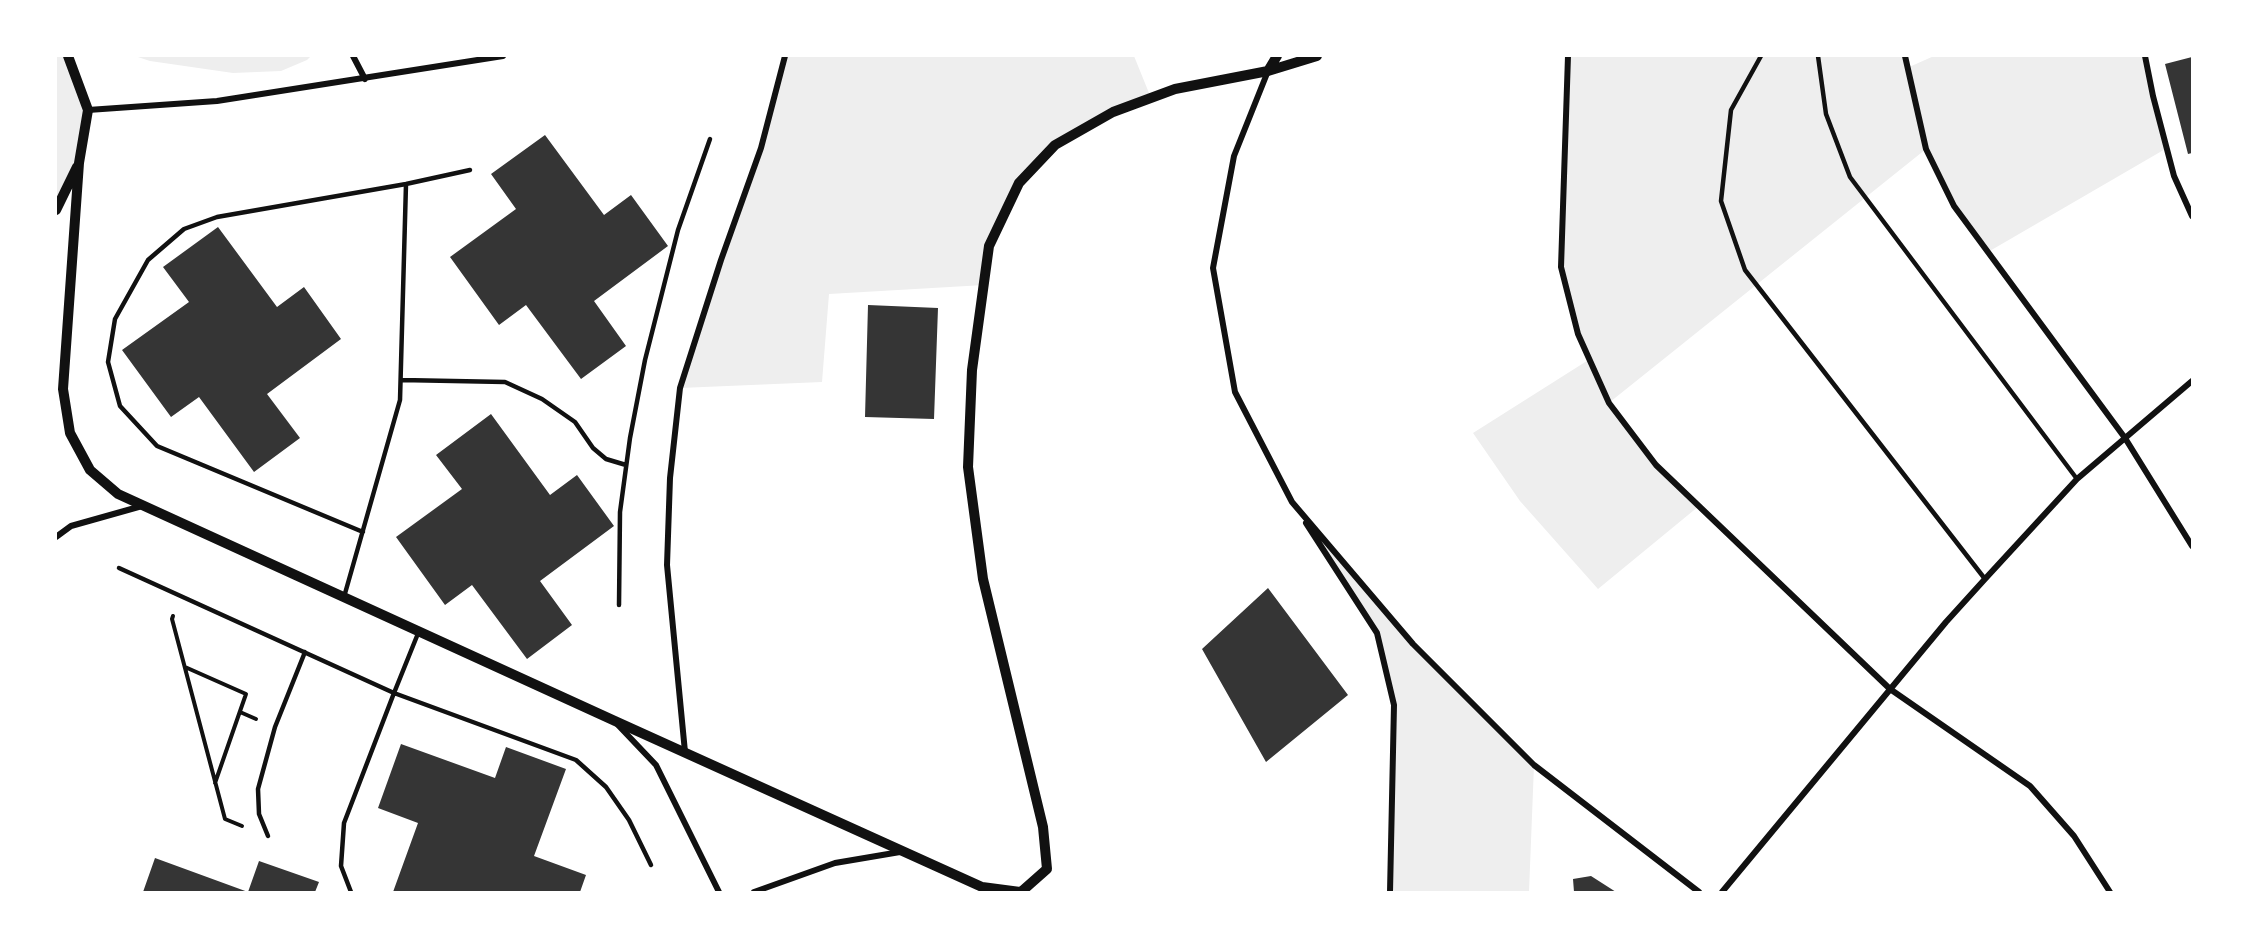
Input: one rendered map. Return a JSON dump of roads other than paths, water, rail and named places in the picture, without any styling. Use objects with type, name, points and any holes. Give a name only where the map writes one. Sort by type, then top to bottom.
[{"type":"street","points":[[68,56],[88,110],[80,163],[63,389],[70,433],[90,470],[118,494],[982,890],[1021,892],[1047,869],[1043,827],[983,579],[968,466],[972,370],[989,246],[1019,183],[1055,145],[1113,112],[1167,92],[1268,71],[1317,56]]},
{"type":"street","points":[[353,56],[365,79]]},
{"type":"street","points":[[88,110],[217,101],[503,56]]},
{"type":"street","points":[[685,752],[668,565],[670,477],[680,388],[721,260],[761,147],[785,56]]},
{"type":"street","points":[[1268,71],[1269,56]]},
{"type":"street","points":[[1277,56],[1268,71],[1234,156],[1213,268],[1235,392],[1292,502],[1377,633],[1394,705],[1390,892]]},
{"type":"street","points":[[1568,56],[1561,267],[1578,334],[1609,403],[1656,465],[1890,689],[2030,786],[2074,836],[2110,892]]},
{"type":"street","points":[[1905,56],[1926,149],[1954,206],[2125,438],[2193,546]]},
{"type":"street","points":[[2145,56],[2174,176],[2193,216]]},
{"type":"street","points":[[56,210],[80,163]]},
{"type":"street","points":[[1722,892],[1946,622],[2077,479],[2193,381]]},
{"type":"street","points":[[1292,502],[1413,644],[1534,765],[1699,892]]},
{"type":"street","points":[[56,537],[71,526],[145,506]]},
{"type":"street","points":[[615,721],[656,765],[719,892]]},
{"type":"street","points":[[754,892],[835,863],[902,852]]},
{"type":"lane","points":[[1761,56],[1731,110],[1721,201],[1745,270],[1985,579]]},
{"type":"lane","points":[[1818,56],[1826,114],[1850,177],[2077,479]]},
{"type":"lane","points":[[618,605],[620,512],[645,360],[678,230],[710,139]]},
{"type":"lane","points":[[363,532],[157,446],[120,406],[108,362],[115,319],[148,260],[184,230],[217,217],[406,184],[470,170]]},
{"type":"lane","points":[[344,597],[400,400],[406,184]]},
{"type":"lane","points":[[401,380],[505,382],[542,399],[575,422],[593,448],[606,459],[626,465]]},
{"type":"lane","points":[[119,568],[394,693],[576,760],[606,787],[629,820],[651,865]]},
{"type":"lane","points":[[351,892],[341,866],[344,823],[419,631]]},
{"type":"lane","points":[[268,836],[259,814],[258,789],[272,738],[305,652]]}]
